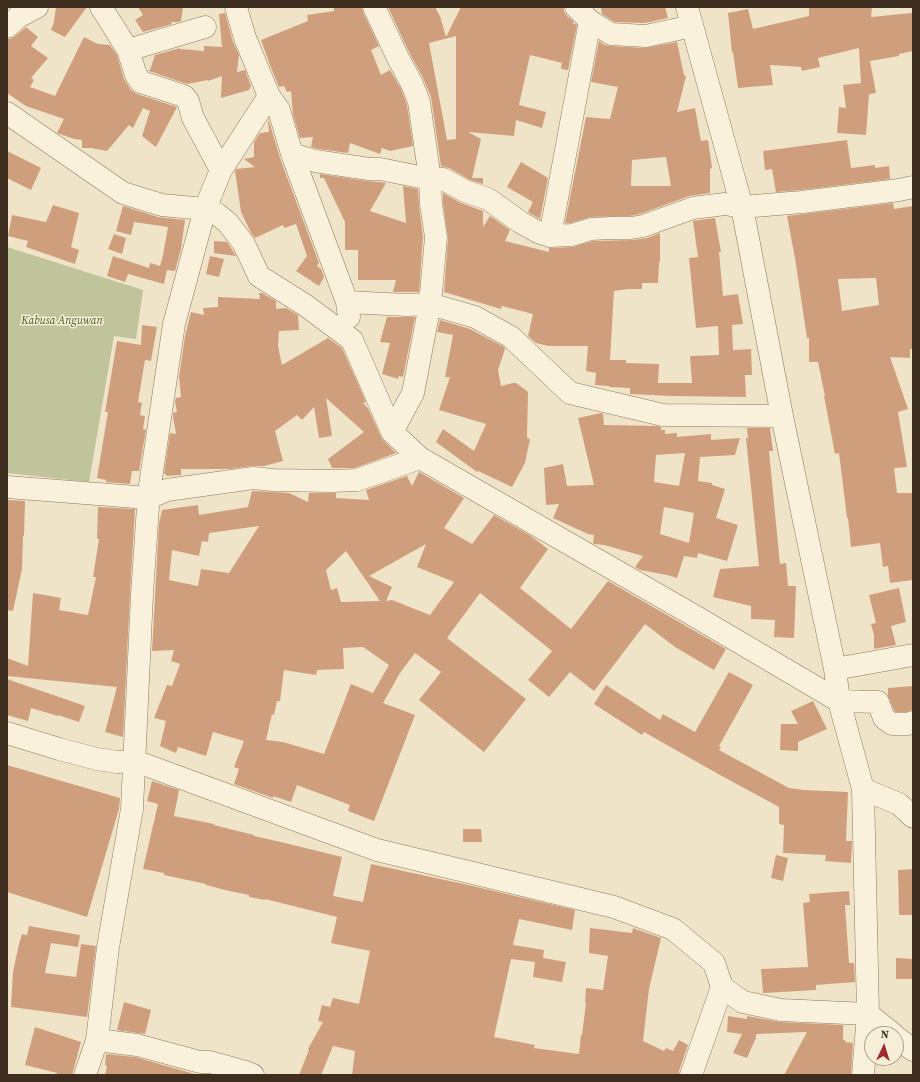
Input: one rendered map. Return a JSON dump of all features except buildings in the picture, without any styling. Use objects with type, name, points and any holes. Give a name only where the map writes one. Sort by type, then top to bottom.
[{"type":"street","points":[[7,27],[18,17],[37,7]]},
{"type":"street","points":[[100,7],[128,50],[136,75],[142,82],[184,96],[188,101],[193,118],[221,170]]},
{"type":"street","points":[[236,7],[245,38],[268,96],[279,110],[292,154],[348,302],[352,340],[392,432],[420,458],[839,701],[878,702],[884,718],[892,724],[908,724],[913,722]]},
{"type":"street","points":[[374,7],[412,84],[419,102],[430,179],[431,204],[436,237],[430,304],[413,393],[392,432]]},
{"type":"street","points":[[550,236],[583,14],[611,34],[646,36],[689,16],[742,207],[782,416],[835,669],[839,701],[863,789],[868,1014],[863,1075]]},
{"type":"street","points":[[128,50],[205,28]]},
{"type":"street","points":[[85,1075],[97,1040],[108,947],[132,809],[142,594],[149,498],[174,324],[205,209],[221,170],[268,96]]},
{"type":"street","points":[[7,114],[123,193],[162,205],[205,209],[217,214],[228,223],[244,244],[259,276],[305,305],[352,340]]},
{"type":"street","points":[[292,154],[315,161],[369,169],[380,169],[430,179],[443,179],[465,191],[488,199],[520,222],[538,232],[550,236],[572,235],[591,230],[643,226],[693,208],[725,204],[742,207],[802,202],[913,187]]},
{"type":"street","points":[[348,302],[407,305],[430,304],[475,317],[512,337],[570,393],[663,415],[782,416]]},
{"type":"street","points":[[7,487],[149,498],[167,490],[254,478],[273,480],[357,480],[420,458]]},
{"type":"street","points":[[835,669],[913,655]]},
{"type":"street","points":[[7,733],[97,759],[117,762],[135,761],[377,850],[614,907],[673,929],[714,963],[722,987],[743,1002],[781,1010],[868,1014],[883,1026]]},
{"type":"street","points":[[863,789],[899,804],[913,817]]},
{"type":"street","points":[[691,1075],[722,987]]},
{"type":"street","points":[[97,1040],[137,1045],[200,1062],[210,1062],[253,1075]]},
{"type":"street","points":[[904,1043],[913,1050]]},
{"type":"green space","name":"Kabusa Anguwan","points":[[7,247],[143,290],[136,339],[114,336],[89,482],[7,473]]}]
